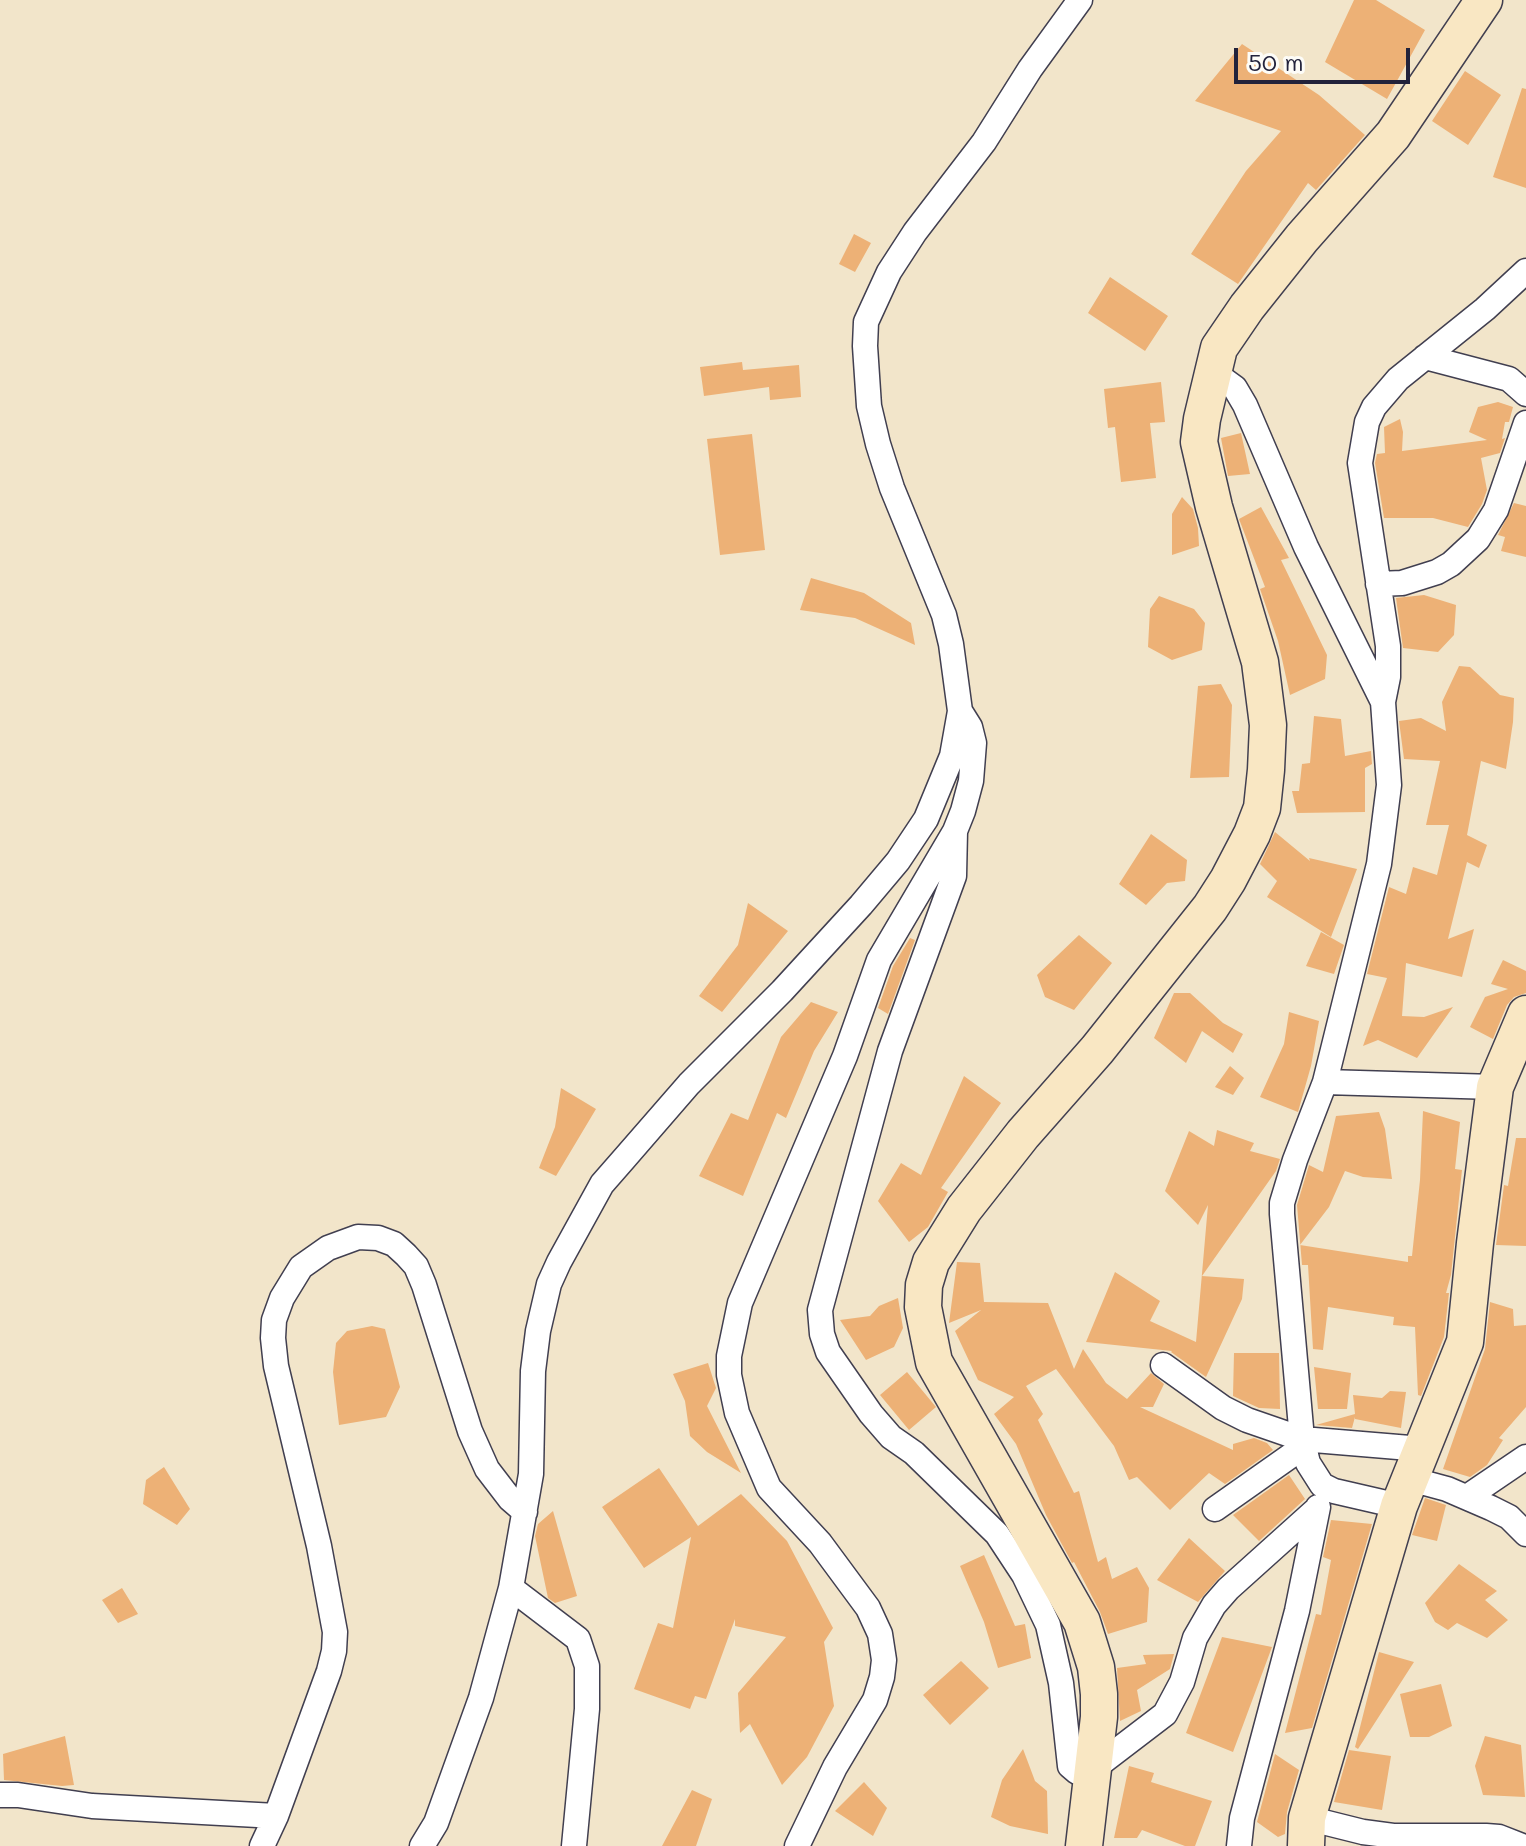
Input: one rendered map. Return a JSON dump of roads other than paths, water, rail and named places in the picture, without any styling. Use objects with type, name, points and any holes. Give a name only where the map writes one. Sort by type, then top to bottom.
[{"type":"street","points":[[422,1846],[436,1823],[481,1698],[511,1588],[531,1474],[533,1371],[549,1284],[602,1184],[689,1084],[782,991],[891,870],[926,819],[943,783],[952,756],[960,711],[953,656],[944,615],[892,488],[878,444],[869,406],[866,322],[889,272],[915,232],[984,142],[1030,69],[1080,0]]},
{"type":"street","points":[[1084,1846],[1099,1694],[1096,1667],[1082,1622],[934,1362],[923,1307],[924,1285],[931,1262],[964,1209],[1210,908],[1228,880],[1262,808],[1268,725],[1260,662],[1214,507],[1199,442],[1219,348],[1229,330],[1329,206],[1393,135],[1484,0]]},
{"type":"street","points":[[1410,1478],[1347,1495],[1322,1485],[1314,1476],[1302,1443],[1282,1203],[1325,1082],[1367,917],[1385,828],[1389,785],[1383,702],[1389,661],[1360,463],[1367,422],[1374,407],[1398,379],[1485,309],[1526,271]]},
{"type":"street","points":[[1425,357],[1509,379],[1526,394]]},
{"type":"street","points":[[1213,372],[1235,388],[1245,405],[1306,547],[1383,702]]},
{"type":"street","points":[[1378,584],[1402,583],[1437,572],[1451,564],[1478,539],[1496,510],[1526,423]]},
{"type":"street","points":[[797,1846],[835,1767],[875,1700],[884,1660],[880,1634],[868,1608],[820,1543],[769,1488],[737,1413],[729,1375],[729,1356],[740,1303],[845,1056],[879,960],[955,831],[971,781],[974,753],[973,733],[960,711]]},
{"type":"street","points":[[955,831],[954,876],[898,1027],[861,1152],[820,1310],[822,1334],[834,1362],[891,1437],[914,1453],[997,1534],[1024,1575],[1039,1602],[1054,1652],[1061,1683],[1070,1766],[1077,1772],[1093,1769],[1165,1714],[1182,1682],[1195,1638],[1214,1605],[1317,1509]]},
{"type":"street","points":[[891,870],[918,891]]},
{"type":"street","points":[[1522,1846],[1499,1837],[1486,1836],[1306,1832],[1410,1478],[1465,1342],[1495,1087],[1526,1014]]},
{"type":"street","points":[[1325,1082],[1495,1087]]},
{"type":"street","points":[[262,1846],[276,1816],[334,1651],[335,1632],[322,1560],[276,1366],[273,1338],[274,1320],[282,1298],[301,1267],[328,1248],[358,1237],[378,1238],[394,1244],[406,1255],[416,1266],[424,1285],[476,1444],[495,1479],[517,1507],[525,1512]]},
{"type":"street","points":[[1163,1365],[1223,1408],[1247,1420],[1302,1443],[1467,1497],[1509,1517],[1526,1534]]},
{"type":"street","points":[[1215,1509],[1302,1443]]},
{"type":"street","points":[[1467,1497],[1526,1457]]},
{"type":"street","points":[[1239,1846],[1242,1818],[1297,1611],[1322,1485]]},
{"type":"street","points":[[511,1588],[572,1632],[578,1639],[587,1666],[587,1709],[574,1846]]},
{"type":"street","points":[[0,1795],[92,1806],[276,1816]]}]
